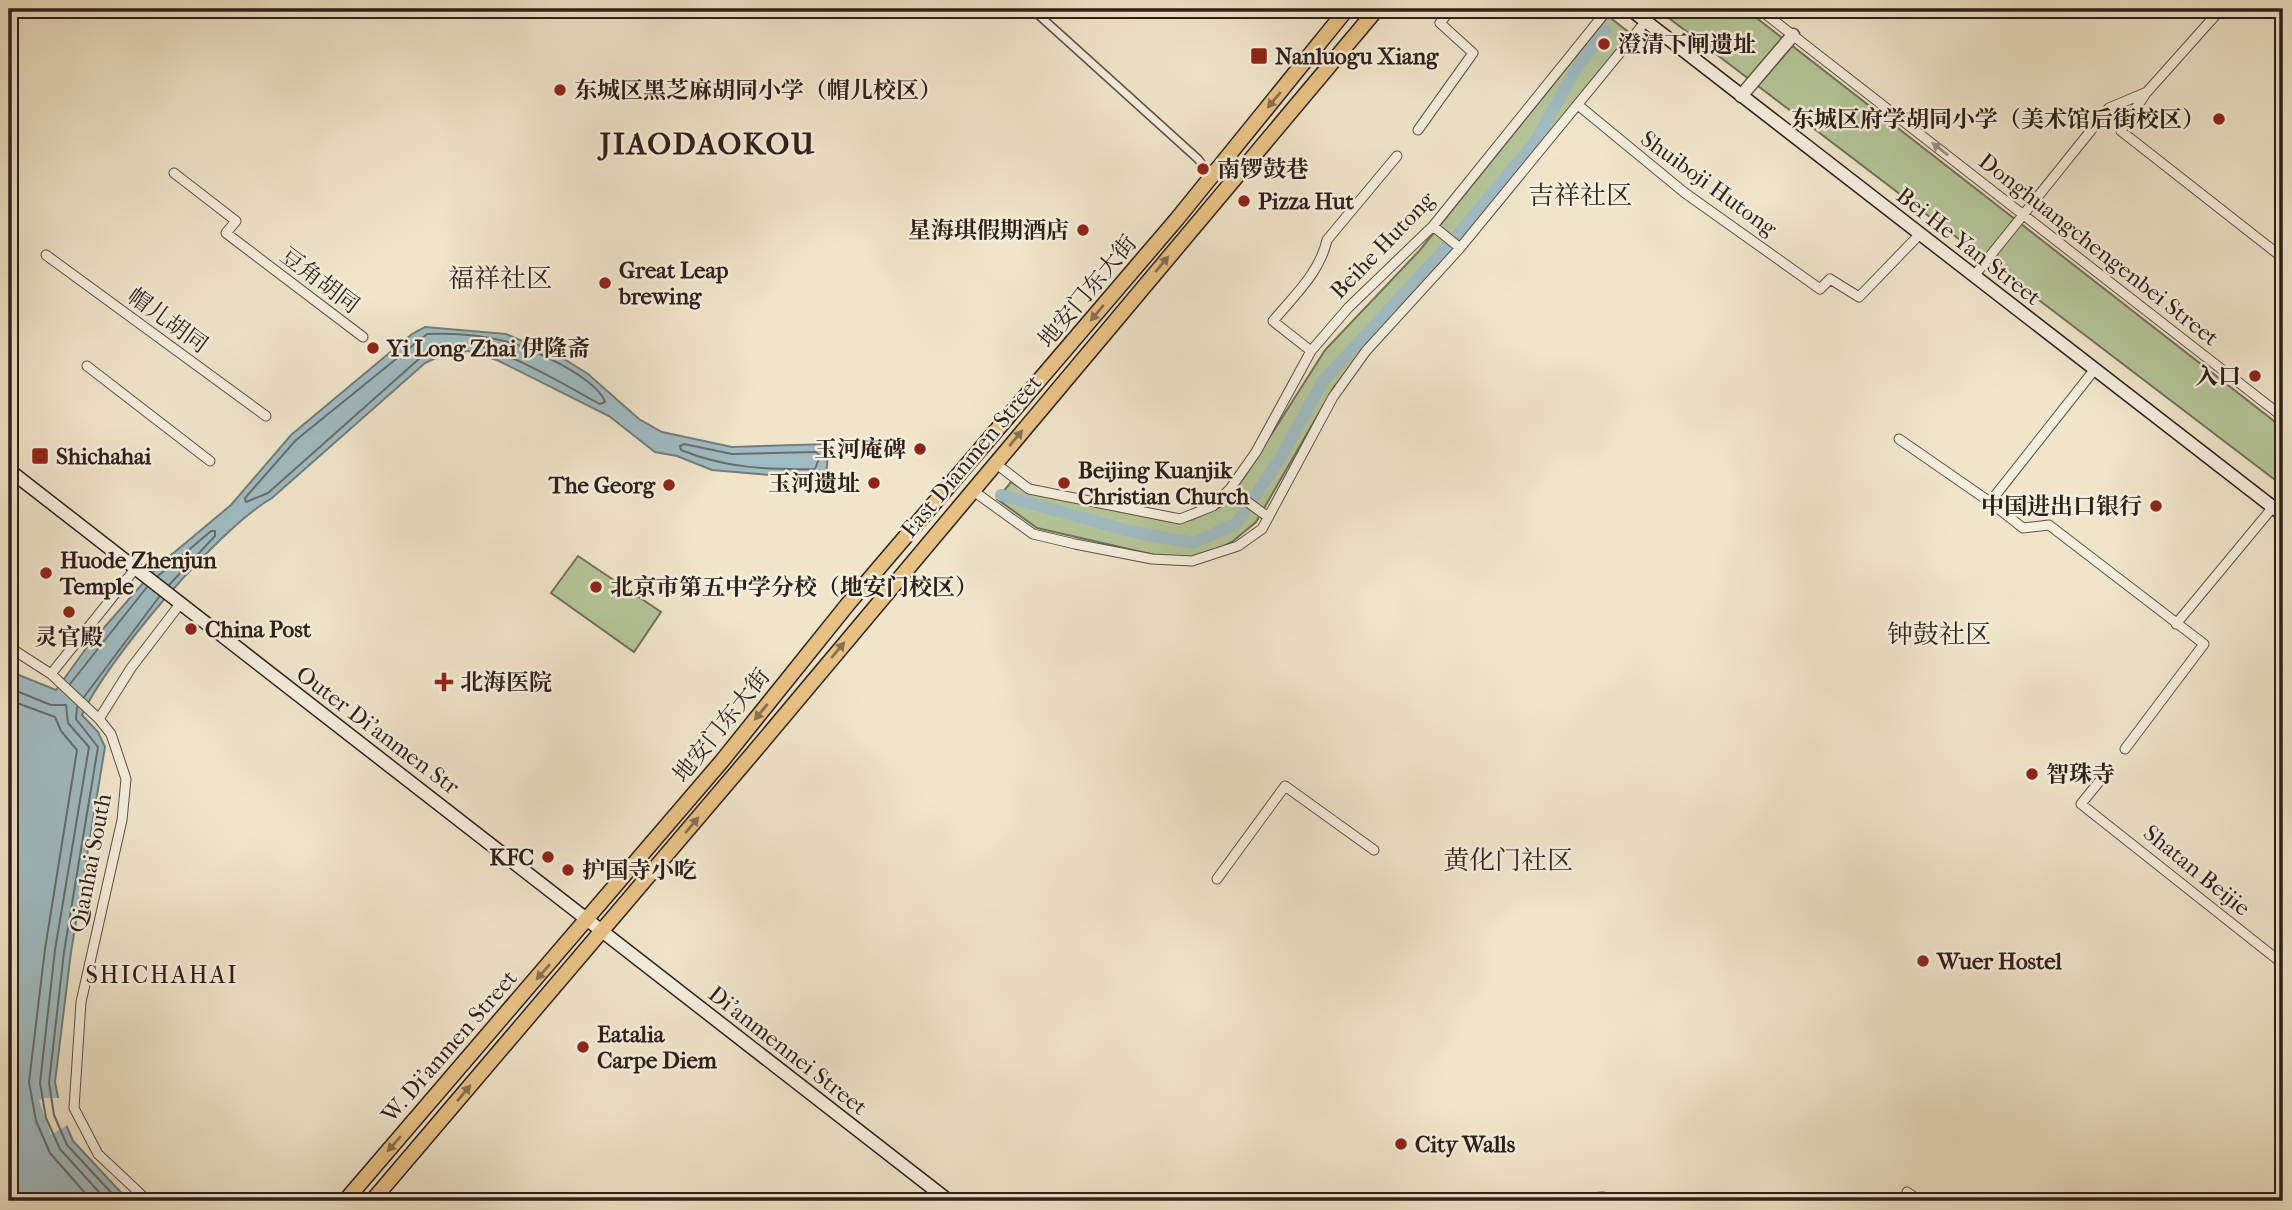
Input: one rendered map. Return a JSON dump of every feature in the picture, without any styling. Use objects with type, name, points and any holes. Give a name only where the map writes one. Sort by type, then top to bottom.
[{"type":"main road","name":"地安门东大街","points":[[588,920],[848,604],[971,463],[1347,9]]},
{"type":"main road","name":"East Dianmen Street","points":[[372,1201],[601,933],[1377,9]]},
{"type":"main road","name":"Bei He Yan Street","points":[[1630,9],[2278,511]]},
{"type":"main road","points":[[1741,96],[1793,35]]},
{"type":"main road","name":"Outer Di'anmen Str","points":[[9,471],[588,920],[601,933]]},
{"type":"main road","name":"W. Di'anmen Street","points":[[345,1201],[588,920]]},
{"type":"main road","name":"Di'anmennei Street","points":[[601,933],[949,1201]]},
{"type":"main road","points":[[1583,1201],[1607,1200]]},
{"type":"street","points":[[1032,9],[1198,159],[1211,176]]},
{"type":"street","points":[[1418,130],[1473,53],[1440,23],[1451,9]]},
{"type":"street","name":"Beihe Hutong","points":[[995,463],[1029,489],[1180,519],[1213,506],[1230,489],[1256,452],[1311,351],[1348,308],[1433,226],[1608,9]]},
{"type":"street","name":"Donghuangchengenbei Street","points":[[1759,9],[2283,417]]},
{"type":"street","points":[[2221,9],[2147,92],[2121,131],[2283,258]]},
{"type":"street","points":[[972,490],[1032,534],[1152,559],[1192,561],[1238,546],[1262,529],[1346,379],[1382,332],[1460,248],[1646,21]]},
{"type":"street","points":[[1974,276],[2109,108],[2147,92]]},
{"type":"street","name":"Shuiboji Hutong","points":[[1578,105],[1685,193],[1819,289],[1830,279],[1859,297],[1920,234]]},
{"type":"street","points":[[1311,351],[1273,321],[1308,280],[1324,255],[1327,240],[1397,156]]},
{"type":"street","name":"豆角胡同","points":[[174,173],[236,221],[226,233],[362,337]]},
{"type":"street","points":[[1433,226],[1460,248]]},
{"type":"street","name":"帽儿胡同","points":[[46,255],[266,416]]},
{"type":"street","points":[[87,366],[210,461]]},
{"type":"street","points":[[1990,502],[2095,369]]},
{"type":"street","points":[[1899,439],[2023,528],[2049,525],[2204,644],[2125,749]]},
{"type":"street","points":[[1230,489],[1268,517]]},
{"type":"street","points":[[2176,624],[2278,511]]},
{"type":"street","points":[[51,674],[135,569]]},
{"type":"street","points":[[99,719],[131,668],[180,604]]},
{"type":"street","name":"Qianhai South","points":[[9,647],[51,674],[99,719],[111,734],[126,779],[122,820],[81,1002],[74,1108],[98,1154],[148,1201]]},
{"type":"street","name":"Shatan Beijie","points":[[2107,772],[2081,804],[2283,964]]},
{"type":"street","points":[[1217,879],[1285,786],[1374,850]]},
{"type":"street","points":[[1907,1192],[1920,1201]]},
{"type":"green space","points":[[1657,9],[1745,9],[2283,428],[2283,486]]},
{"type":"green space","points":[[1608,16],[1631,34],[1449,257],[1386,324],[1334,387],[1256,522],[1232,542],[1200,558],[1168,558],[1037,528],[997,499],[1011,482],[1023,489],[1172,522],[1191,520],[1220,507],[1243,479],[1325,350],[1420,250]]},
{"type":"green space","points":[[578,556],[661,612],[634,652],[551,593]]},
{"type":"water","points":[[425,327],[506,334],[564,359],[588,374],[639,419],[662,432],[732,447],[829,444],[826,476],[782,476],[712,470],[677,456],[655,452],[609,416],[497,360],[468,351],[444,354],[425,363],[272,498],[223,537],[139,629],[95,691],[82,715],[98,732],[105,747],[71,952],[55,1082],[61,1113],[73,1141],[129,1201],[9,1201],[9,671],[56,690],[87,647],[158,566],[231,505],[291,435],[412,334]]},
{"type":"pier","points":[[61,1098],[69,1124],[51,1135],[39,1100]]},
{"type":"waterway","points":[[1001,495],[1133,532],[1194,543],[1237,523],[1281,457],[1323,381],[1454,239],[1535,142],[1578,66],[1605,31]]},
{"type":"place","name":"澄清下闸遗址","points":[[1604,44]]},
{"type":"place","name":"Nanluogu Xiang","points":[[1259,56]]},
{"type":"place","name":"东城区黑芝麻胡同小学（帽儿校区）","points":[[560,90]]},
{"type":"place","name":"东城区府学胡同小学（美术馆后街校区）","points":[[2219,119]]},
{"type":"place","name":"南锣鼓巷","points":[[1203,169]]},
{"type":"place","name":"Pizza Hut","points":[[1244,201]]},
{"type":"place","name":"星海琪假期酒店","points":[[1083,230]]},
{"type":"place","name":"Great Leap brewing","points":[[605,283]]},
{"type":"place","name":"Yi Long Zhai 伊隆斋","points":[[373,348]]},
{"type":"place","name":"入口","points":[[2255,376]]},
{"type":"place","name":"玉河庵碑","points":[[920,449]]},
{"type":"place","name":"Shichahai","points":[[40,456]]},
{"type":"place","name":"玉河遗址","points":[[874,483]]},
{"type":"place","name":"Beijing Kuanjik Christian Church","points":[[1064,483]]},
{"type":"place","name":"The Georg","points":[[669,485]]},
{"type":"place","name":"中国进出口银行","points":[[2156,506]]},
{"type":"place","name":"Huode Zhenjun Temple","points":[[46,573]]},
{"type":"place","name":"北京市第五中学分校（地安门校区）","points":[[596,587]]},
{"type":"place","name":"灵官殿","points":[[69,612]]},
{"type":"place","name":"China Post","points":[[191,629]]},
{"type":"place","name":"北海医院","points":[[444,682]]},
{"type":"place","name":"智珠寺","points":[[2032,774]]},
{"type":"place","name":"KFC","points":[[548,857]]},
{"type":"place","name":"护国寺小吃","points":[[568,870]]},
{"type":"place","name":"Wuer Hostel","points":[[1923,961]]},
{"type":"place","name":"Eatalia Carpe Diem","points":[[583,1047]]},
{"type":"place","name":"City Walls","points":[[1401,1144]]},
{"type":"district","name":"JIAODAOKOU","points":[[708,144]]},
{"type":"district","name":"吉祥社区","points":[[1580,195]]},
{"type":"district","name":"福祥社区","points":[[500,278]]},
{"type":"district","name":"钟鼓社区","points":[[1939,634]]},
{"type":"district","name":"黄化门社区","points":[[1508,860]]},
{"type":"district","name":"SHICHAHAI","points":[[162,975]]}]
